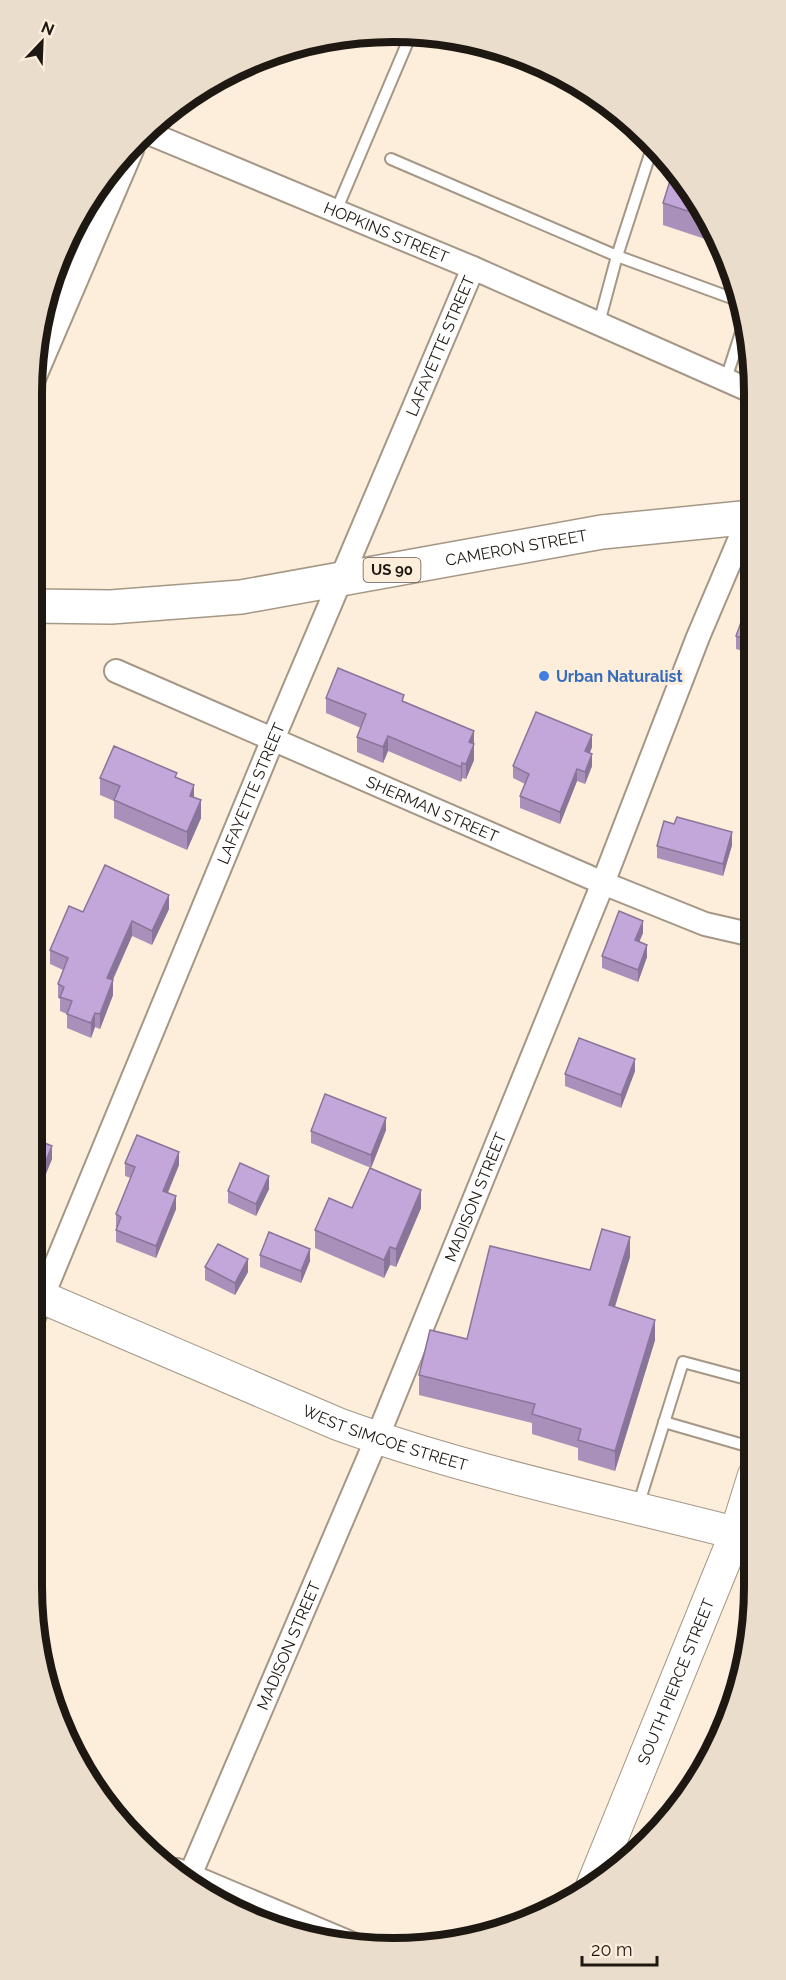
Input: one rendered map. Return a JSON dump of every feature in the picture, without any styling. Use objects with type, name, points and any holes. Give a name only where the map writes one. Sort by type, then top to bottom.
[{"type":"main road","name":"CAMERON STREET","points":[[42,606],[111,607],[242,597],[602,532],[744,515]]},
{"type":"street","name":"HOPKINS STREET","points":[[155,136],[473,268],[744,388]]},
{"type":"street","points":[[44,355],[125,167]]},
{"type":"street","name":"LAFAYETTE STREET","points":[[42,1287],[473,268]]},
{"type":"street","name":"MADISON STREET","points":[[186,1870],[377,1438],[603,884],[698,637],[744,530]]},
{"type":"street","name":"SHERMAN STREET","points":[[116,671],[603,884],[705,924],[744,933]]},
{"type":"street","name":"WEST SIMCOE STREET","points":[[42,1307],[338,1424],[429,1455],[744,1534]]},
{"type":"street","name":"SOUTH PIERCE STREET","points":[[599,1871],[744,1536]]},
{"type":"street","points":[[206,1884],[316,1929]]},
{"type":"lane","points":[[336,211],[406,43]]},
{"type":"lane","points":[[599,324],[617,256],[651,155]]},
{"type":"lane","points":[[392,159],[617,256],[730,297]]},
{"type":"lane","points":[[726,380],[739,338]]},
{"type":"lane","points":[[637,1508],[683,1362],[744,1378]]},
{"type":"lane","points":[[664,1422],[744,1445]]},
{"type":"building","points":[[671,179],[694,213],[663,203]]},
{"type":"building","points":[[744,614],[744,639],[736,636]]},
{"type":"building","points":[[338,668],[404,695],[402,701],[474,731],[469,742],[474,744],[466,764],[462,763],[461,767],[388,736],[383,747],[357,737],[366,714],[326,698]]},
{"type":"building","points":[[536,712],[592,735],[585,751],[592,754],[585,772],[577,769],[560,812],[520,796],[529,774],[513,766]]},
{"type":"building","points":[[114,746],[177,773],[175,777],[194,785],[190,796],[201,800],[187,832],[114,800],[120,786],[100,778]]},
{"type":"building","points":[[677,817],[732,832],[723,864],[657,846],[664,821],[674,824]]},
{"type":"building","points":[[105,865],[169,895],[152,931],[132,921],[107,978],[113,980],[100,1014],[95,1013],[91,1023],[67,1014],[72,1001],[60,997],[64,987],[58,984],[68,958],[50,950],[69,906],[83,912]]},
{"type":"building","points":[[619,911],[643,921],[635,940],[647,945],[638,970],[602,956]]},
{"type":"building","points":[[579,1038],[635,1059],[621,1095],[565,1074]]},
{"type":"building","points":[[325,1094],[386,1118],[371,1155],[311,1131]]},
{"type":"building","points":[[137,1135],[179,1152],[163,1191],[176,1196],[156,1246],[116,1230],[121,1217],[116,1214],[135,1167],[125,1163]]},
{"type":"building","points":[[42,1142],[52,1146],[42,1170]]},
{"type":"building","points":[[240,1163],[269,1176],[256,1204],[228,1191]]},
{"type":"building","points":[[370,1168],[421,1190],[396,1249],[390,1247],[384,1260],[315,1230],[329,1198],[352,1208]]},
{"type":"building","points":[[602,1229],[630,1237],[609,1305],[655,1320],[615,1451],[578,1440],[581,1429],[532,1414],[535,1404],[419,1375],[430,1330],[467,1339],[490,1246],[590,1270]]},
{"type":"building","points":[[269,1232],[310,1249],[301,1271],[260,1255]]},
{"type":"building","points":[[218,1244],[248,1259],[235,1283],[205,1267]]},
{"type":"place","name":"Urban Naturalist","points":[[544,676]]}]
